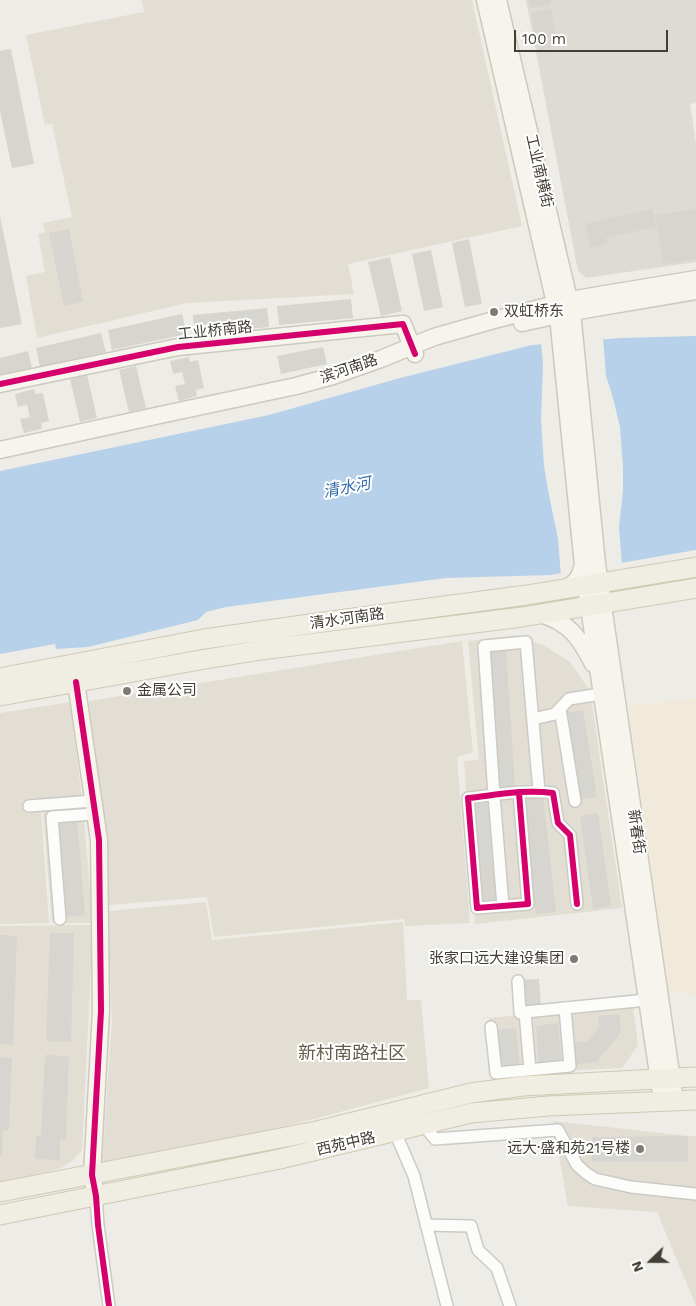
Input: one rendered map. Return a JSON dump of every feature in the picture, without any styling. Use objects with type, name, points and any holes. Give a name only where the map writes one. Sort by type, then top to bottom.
[{"type":"main road","name":"工业南横街","points":[[485,0],[564,308]]},
{"type":"main road","name":"工业南横街","points":[[498,0],[564,308],[590,565]]},
{"type":"main road","name":"滨河南路","points":[[564,308],[605,294],[696,279]]},
{"type":"main road","name":"滨河南路","points":[[0,457],[258,402],[332,383],[356,376],[414,350],[434,337],[564,308],[696,291]]},
{"type":"main road","name":"工业桥南路","points":[[0,384],[178,347],[403,324],[414,350]]},
{"type":"main road","name":"滨河南路","points":[[0,450],[296,386],[414,350]]},
{"type":"main road","points":[[564,589],[577,581],[590,565],[601,570],[611,578],[620,580]]},
{"type":"main road","name":"新春街","points":[[590,565],[596,605],[598,675],[648,1000],[666,1078]]},
{"type":"main road","name":"清水河南路","points":[[0,678],[204,639],[526,595],[696,567]]},
{"type":"main road","name":"清水河南路","points":[[0,696],[190,661],[540,614],[696,588]]},
{"type":"main road","points":[[608,631],[612,617],[625,604],[636,598]]},
{"type":"main road","name":"新春街","points":[[596,605],[608,631],[668,1101]]},
{"type":"main road","points":[[540,614],[554,618],[578,638],[598,675]]},
{"type":"main road","points":[[76,682],[99,840],[101,1011],[92,1175],[96,1196]]},
{"type":"main road","name":"西苑中路","points":[[0,1192],[317,1131],[471,1093],[523,1086],[696,1077]]},
{"type":"main road","name":"西苑中路","points":[[0,1215],[280,1159],[471,1113],[548,1106],[696,1100]]},
{"type":"street","points":[[503,906],[484,646],[526,642],[539,791]]},
{"type":"street","points":[[533,719],[556,714],[569,699],[601,694]]},
{"type":"street","points":[[560,709],[575,801]]},
{"type":"street","points":[[519,793],[528,904],[477,908],[468,798],[539,791],[553,792],[558,823],[570,835],[577,904]]},
{"type":"street","points":[[29,806],[94,808]]},
{"type":"street","points":[[60,920],[52,817],[94,808]]},
{"type":"street","points":[[518,982],[520,1012],[648,1000]]},
{"type":"street","points":[[491,1027],[496,1073],[570,1066],[565,1008]]},
{"type":"street","points":[[525,1012],[530,1070]]},
{"type":"street","points":[[424,1125],[435,1139],[558,1130],[577,1165],[586,1174],[595,1179],[631,1187],[696,1194]]},
{"type":"street","points":[[395,1132],[414,1176],[447,1306]]},
{"type":"street","points":[[96,1196],[109,1306]]},
{"type":"street","points":[[426,1225],[471,1226],[478,1250],[496,1268],[510,1306]]},
{"type":"shaded area","points":[[142,0],[472,0],[522,226],[348,264],[354,294],[187,303],[37,338],[26,276],[45,272],[38,234],[45,232],[43,223],[72,217],[52,124],[45,125],[26,35],[144,12]]},
{"type":"shaded area","points":[[526,0],[696,0],[696,103],[690,104],[696,144],[696,262],[586,278],[578,271]]},
{"type":"shaded area","points":[[518,635],[545,646],[570,662],[590,691],[622,908],[475,924],[464,761],[479,760],[468,641]]},
{"type":"shaded area","points":[[462,641],[473,752],[457,757],[470,923],[405,926],[404,919],[214,937],[207,897],[109,905],[89,701]]},
{"type":"shaded area","points":[[696,698],[696,996],[681,992],[669,993],[629,706]]},
{"type":"shaded area","points":[[70,702],[83,807],[41,810],[49,923],[0,924],[0,713]]},
{"type":"shaded area","points":[[83,809],[93,923],[52,923],[43,812]]},
{"type":"shaded area","points":[[206,902],[212,940],[403,922],[407,1000],[421,1000],[429,1088],[273,1130],[102,1165],[112,1020],[108,911]]},
{"type":"shaded area","points":[[93,925],[82,1150],[72,1161],[61,1168],[0,1182],[0,926]]},
{"type":"shaded area","points":[[633,1005],[638,1045],[622,1068],[494,1076],[489,1018]]},
{"type":"shaded area","points":[[553,1121],[696,1136],[696,1306],[657,1212],[568,1206]]},
{"type":"water","name":"清水河","points":[[696,336],[696,550],[551,575],[446,578],[226,607],[206,612],[198,620],[88,647],[56,649],[55,644],[0,654],[0,471],[269,415],[400,378],[532,345],[621,338]]},
{"type":"pier","points":[[603,337],[606,376],[620,427],[623,490],[619,528],[622,566],[561,576],[558,539],[544,466],[541,419],[543,364],[541,342]]},
{"type":"building","points":[[529,0],[550,0],[551,4],[530,8]]},
{"type":"building","points":[[551,9],[558,46],[539,50],[531,13]]},
{"type":"building","points":[[11,49],[34,164],[12,168],[0,111],[0,51]]},
{"type":"building","points":[[652,209],[656,227],[606,238],[607,244],[590,248],[585,224]]},
{"type":"building","points":[[696,209],[696,259],[663,264],[655,215]]},
{"type":"building","points":[[0,216],[22,324],[0,328]]},
{"type":"building","points":[[69,229],[83,302],[64,306],[49,233]]},
{"type":"building","points":[[469,239],[482,304],[465,307],[452,243]]},
{"type":"building","points":[[431,250],[443,307],[424,311],[412,254]]},
{"type":"building","points":[[390,257],[402,311],[381,316],[368,262]]},
{"type":"building","points":[[351,299],[353,318],[279,325],[277,306]]},
{"type":"building","points":[[267,308],[269,327],[195,334],[193,315]]},
{"type":"building","points":[[182,314],[187,334],[112,350],[108,330]]},
{"type":"building","points":[[101,333],[106,352],[40,367],[36,348]]},
{"type":"building","points":[[323,347],[327,364],[281,374],[277,356]]},
{"type":"building","points":[[28,351],[32,368],[0,376],[0,358]]},
{"type":"building","points":[[189,357],[190,362],[198,360],[204,388],[196,390],[197,396],[179,401],[175,386],[185,384],[182,372],[173,374],[170,361]]},
{"type":"building","points":[[136,366],[146,408],[129,412],[119,370]]},
{"type":"building","points":[[87,375],[97,418],[80,422],[70,379]]},
{"type":"building","points":[[34,389],[35,394],[43,393],[49,421],[41,423],[42,429],[24,433],[20,419],[30,417],[27,405],[18,407],[15,394]]},
{"type":"building","points":[[506,649],[515,787],[497,788],[488,650]]},
{"type":"building","points":[[583,710],[597,797],[578,800],[563,713]]},
{"type":"building","points":[[543,795],[556,912],[536,914],[524,798]]},
{"type":"building","points":[[489,803],[497,904],[478,906],[470,805]]},
{"type":"building","points":[[598,813],[611,906],[593,909],[580,816]]},
{"type":"building","points":[[77,818],[85,915],[64,917],[56,820]]},
{"type":"building","points":[[50,933],[74,933],[71,1042],[46,1041]]},
{"type":"building","points":[[0,935],[17,936],[13,1045],[0,1044]]},
{"type":"building","points":[[539,979],[541,1007],[522,1009],[520,980]]},
{"type":"building","points":[[619,1014],[621,1032],[597,1062],[576,1064],[575,1042],[587,1042],[599,1027],[598,1016]]},
{"type":"building","points":[[558,1023],[562,1064],[539,1066],[536,1026]]},
{"type":"building","points":[[516,1028],[520,1069],[497,1071],[493,1030]]},
{"type":"building","points":[[45,1055],[69,1056],[66,1139],[60,1139],[60,1160],[35,1159],[36,1136],[41,1136]]},
{"type":"building","points":[[0,1057],[12,1058],[9,1130],[3,1130],[2,1155],[0,1155]]},
{"type":"building","name":"远大·盛和苑21号楼","points":[[688,1136],[688,1162],[592,1162],[592,1137]]},
{"type":"cycle path","points":[[0,384],[178,347],[403,324],[415,354]]},
{"type":"cycle path","points":[[76,682],[99,840],[101,1011],[92,1175],[109,1306]]},
{"type":"cycle path","points":[[519,793],[528,904],[477,908],[468,798],[521,792],[553,793],[558,823],[570,835],[577,904]]},
{"type":"place","name":"双虹桥东","points":[[494,312]]},
{"type":"place","name":"金属公司","points":[[127,691]]},
{"type":"place","name":"张家口远大建设集团","points":[[574,959]]},
{"type":"place","name":"远大·盛和苑21号楼","points":[[640,1149]]},
{"type":"district","name":"新村南路社区","points":[[352,1054]]}]
